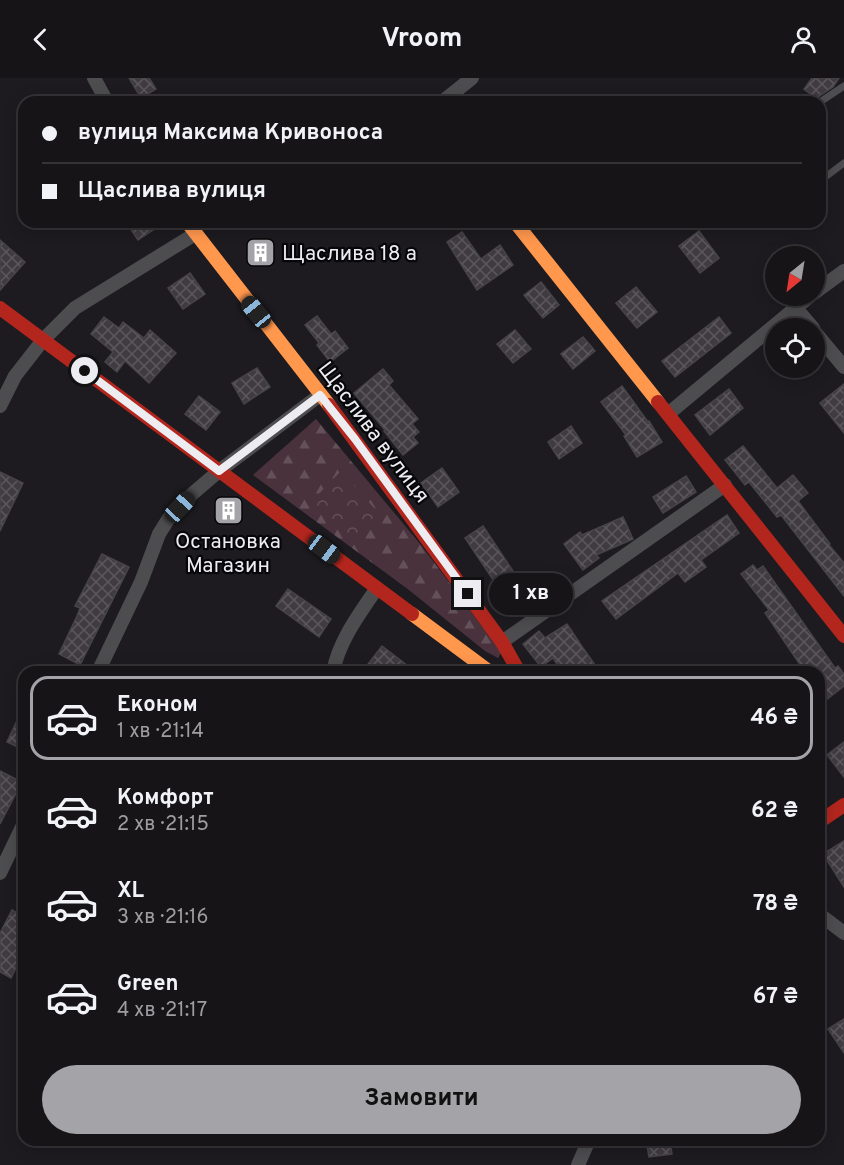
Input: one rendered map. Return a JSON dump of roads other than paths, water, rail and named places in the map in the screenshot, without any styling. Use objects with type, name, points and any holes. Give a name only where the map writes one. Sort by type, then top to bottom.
[{"type":"street","points":[[94,78],[103,96]]},
{"type":"street","points":[[450,96],[472,78]]},
{"type":"street","name":"Щаслива вулиця","points":[[191,228],[361,448],[502,642],[516,666]]},
{"type":"street","points":[[520,228],[844,636]]},
{"type":"street","points":[[0,406],[15,376],[44,340],[75,308],[195,234]]},
{"type":"street","points":[[825,285],[844,272]]},
{"type":"street","points":[[668,414],[795,306],[804,318]]},
{"type":"street","points":[[0,308],[482,666]]},
{"type":"street","points":[[825,344],[844,367]]},
{"type":"street","points":[[101,666],[141,582],[159,534],[169,518],[219,471],[320,395]]},
{"type":"street","points":[[502,642],[725,485]]},
{"type":"street","points":[[334,666],[350,628],[376,588]]},
{"type":"street","points":[[825,818],[844,805]]},
{"type":"street","points":[[0,873],[18,836]]},
{"type":"street","points":[[825,919],[844,933]]},
{"type":"street","points":[[578,1165],[586,1146]]},
{"type":"lane","points":[[826,98],[844,86]]},
{"type":"lane","points":[[826,177],[844,164]]},
{"type":"place","name":"Щаслива 18 а","points":[[261,253]]},
{"type":"place","name":"Остановка Магазин","points":[[228,510]]}]
